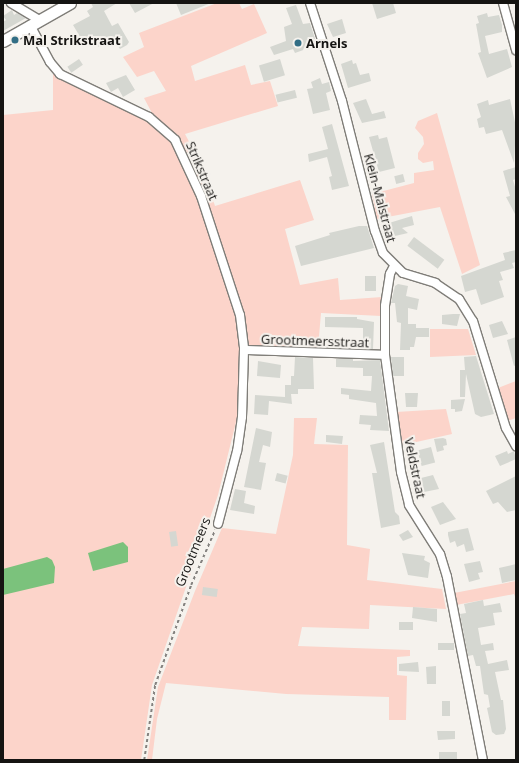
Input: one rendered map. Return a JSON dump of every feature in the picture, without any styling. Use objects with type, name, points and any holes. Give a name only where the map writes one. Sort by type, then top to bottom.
[{"type":"main road","points":[[3,41],[70,3]]},
{"type":"street","points":[[12,3],[35,23]]},
{"type":"street","name":"Klein-Malstraat","points":[[310,3],[342,102],[377,237],[383,252],[394,266],[403,273],[435,283],[460,299],[473,321],[506,428],[516,446]]},
{"type":"street","points":[[503,3],[516,50]]},
{"type":"street","name":"Strikstraat","points":[[35,23],[50,62],[60,74],[149,117],[175,140],[201,196],[215,237],[240,315],[244,350]]},
{"type":"street","name":"Veldstraat","points":[[394,266],[390,274],[387,292],[385,355],[401,472],[409,505],[440,554],[448,577],[483,760]]},
{"type":"street","name":"Grootmeersstraat","points":[[244,350],[385,355]]},
{"type":"street","name":"Grootmeers","points":[[218,524],[237,451],[242,417],[244,350]]},
{"type":"path","name":"Grootmeers","points":[[144,760],[155,685],[191,585],[218,524]]},
{"type":"shaded area","points":[[217,3],[239,3],[242,9],[254,4],[267,33],[191,66],[195,81],[245,65],[251,85],[270,81],[278,106],[185,134],[202,166],[215,206],[300,180],[314,220],[285,229],[300,285],[338,278],[340,300],[382,297],[381,316],[321,313],[318,348],[247,345],[206,199],[189,155],[177,137],[153,115],[144,98],[166,91],[154,71],[137,77],[123,57],[144,47],[139,33]]},
{"type":"shaded area","points":[[53,73],[143,116],[174,143],[183,161],[218,258],[237,318],[241,352],[237,418],[218,495],[152,685],[141,760],[3,760],[3,115],[53,110]]},
{"type":"shaded area","points":[[437,113],[480,265],[462,274],[440,207],[377,219],[372,194],[414,183],[414,173],[434,170],[433,161],[423,163],[418,159],[418,153],[424,144],[423,137],[415,128],[418,121]]},
{"type":"shaded area","points":[[430,329],[468,329],[476,355],[430,357]]},
{"type":"shaded area","points":[[516,381],[516,418],[507,421],[498,388]]},
{"type":"shaded area","points":[[446,409],[452,434],[403,445],[396,412]]},
{"type":"shaded area","points":[[294,418],[317,418],[314,444],[348,445],[347,545],[370,549],[367,580],[442,589],[446,609],[370,605],[369,629],[302,627],[298,646],[410,650],[410,656],[397,657],[397,675],[407,676],[406,720],[389,720],[389,697],[286,694],[166,683],[157,719],[152,760],[147,760],[158,687],[195,591],[222,528],[276,534],[293,455]]},
{"type":"shaded area","points":[[123,542],[128,547],[128,562],[93,571],[88,553]]},
{"type":"shaded area","points":[[47,557],[52,560],[55,567],[54,583],[3,595],[3,569]]},
{"type":"shaded area","points":[[516,581],[516,599],[514,594],[456,605],[454,593]]},
{"type":"building","points":[[91,3],[117,3],[104,11],[112,26],[118,23],[129,42],[127,45],[120,49],[112,38],[98,47],[91,35],[82,40],[73,25],[90,16],[87,11],[93,7]]},
{"type":"building","points":[[129,3],[154,3],[135,13]]},
{"type":"building","points":[[176,3],[211,3],[181,15]]},
{"type":"building","points":[[372,3],[393,3],[396,13],[377,19]]},
{"type":"building","points":[[296,5],[303,24],[310,23],[317,45],[295,53],[293,49],[274,55],[270,47],[286,41],[284,27],[292,24],[286,8]]},
{"type":"building","points":[[12,10],[14,15],[17,13],[26,18],[3,31],[3,22],[6,20],[3,16]]},
{"type":"building","points":[[487,13],[488,17],[499,15],[502,25],[502,32],[485,36],[489,54],[507,49],[512,67],[487,78],[478,53],[481,52],[476,24],[479,23],[477,16]]},
{"type":"building","points":[[342,19],[346,33],[333,37],[327,24]]},
{"type":"building","points":[[79,59],[83,65],[71,73],[67,67]]},
{"type":"building","points":[[280,59],[285,75],[264,82],[259,65]]},
{"type":"building","points":[[352,60],[353,64],[356,63],[360,75],[369,73],[371,81],[348,88],[341,64]]},
{"type":"building","points":[[126,75],[135,90],[123,97],[118,88],[111,92],[106,83]]},
{"type":"building","points":[[320,78],[322,84],[329,82],[331,91],[326,93],[330,110],[313,114],[307,89],[313,88],[311,82]]},
{"type":"building","points":[[295,90],[297,98],[278,103],[276,95]]},
{"type":"building","points":[[366,99],[372,114],[384,111],[386,118],[362,123],[353,103]]},
{"type":"building","points":[[510,99],[516,127],[514,163],[502,130],[486,134],[484,127],[479,128],[477,119],[481,117],[477,104],[488,100],[489,105]]},
{"type":"building","points":[[332,124],[349,186],[332,190],[329,177],[332,176],[327,157],[309,162],[308,154],[328,149],[322,127]]},
{"type":"building","points":[[378,135],[379,139],[387,137],[395,168],[379,172],[369,137]]},
{"type":"building","points":[[516,167],[516,179],[513,180],[516,190],[515,214],[506,197],[510,196],[503,171]]},
{"type":"building","points":[[403,174],[405,182],[396,184],[394,176]]},
{"type":"building","points":[[412,216],[414,225],[402,228],[408,233],[395,236],[389,223]]},
{"type":"building","points":[[359,226],[367,226],[374,248],[301,266],[295,246],[330,235],[329,233]]},
{"type":"building","points":[[414,237],[444,260],[438,269],[407,246]]},
{"type":"building","points":[[516,250],[516,262],[512,263],[514,268],[500,272],[503,280],[499,281],[504,297],[481,305],[476,289],[465,292],[461,276],[505,260],[503,253]]},
{"type":"building","points":[[365,276],[376,276],[376,291],[365,291]]},
{"type":"building","points":[[398,284],[408,286],[406,296],[419,299],[417,310],[408,308],[408,324],[416,324],[416,328],[429,328],[429,337],[416,337],[414,347],[410,347],[410,350],[400,350],[401,323],[397,322],[395,303],[391,303],[395,286]]},
{"type":"building","points":[[460,314],[457,326],[442,324],[442,315]]},
{"type":"building","points":[[325,317],[357,317],[357,319],[374,322],[373,349],[354,348],[354,341],[363,341],[363,328],[325,327]]},
{"type":"building","points":[[502,321],[508,334],[493,338],[489,325]]},
{"type":"building","points":[[516,337],[516,365],[514,366],[507,340]]},
{"type":"building","points":[[476,356],[494,414],[481,417],[475,414],[466,374],[465,397],[460,397],[460,370],[465,370],[464,357]]},
{"type":"building","points":[[295,357],[313,358],[314,389],[298,389],[298,394],[291,394],[292,404],[269,401],[268,415],[254,414],[255,395],[285,397],[285,385],[291,385],[291,376],[294,376]]},
{"type":"building","points":[[391,357],[404,357],[404,376],[393,376]]},
{"type":"building","points":[[336,359],[353,359],[353,361],[380,360],[389,431],[370,430],[371,425],[359,424],[360,415],[377,416],[376,403],[349,399],[349,395],[341,394],[341,388],[371,391],[372,376],[363,376],[363,368],[336,367]]},
{"type":"building","points":[[258,361],[281,365],[280,378],[257,376]]},
{"type":"building","points":[[405,393],[418,393],[417,407],[406,407]]},
{"type":"building","points":[[465,399],[462,411],[455,412],[455,409],[451,409],[451,400]]},
{"type":"building","points":[[256,428],[272,432],[270,447],[263,445],[259,462],[266,463],[261,490],[244,487]]},
{"type":"building","points":[[326,435],[343,436],[342,444],[326,442]]},
{"type":"building","points":[[434,439],[446,439],[447,445],[443,446],[444,450],[437,452]]},
{"type":"building","points":[[384,442],[395,512],[399,516],[400,524],[381,528],[372,473],[377,473],[370,445]]},
{"type":"building","points":[[431,447],[435,462],[422,466],[417,451]]},
{"type":"building","points":[[507,451],[508,454],[514,451],[516,459],[500,466],[495,456]]},
{"type":"building","points":[[277,473],[288,476],[286,484],[275,481]]},
{"type":"building","points":[[433,475],[439,489],[424,492],[421,478]]},
{"type":"building","points":[[516,476],[516,510],[507,512],[498,502],[493,504],[486,491]]},
{"type":"building","points":[[235,489],[246,491],[244,503],[255,506],[254,514],[230,510]]},
{"type":"building","points":[[443,502],[456,519],[440,525],[431,507]]},
{"type":"building","points":[[468,528],[474,550],[466,552],[464,544],[457,547],[455,541],[450,543],[448,532]]},
{"type":"building","points":[[408,530],[413,537],[403,541],[399,535]]},
{"type":"building","points":[[176,531],[178,546],[171,547],[169,532]]},
{"type":"building","points":[[402,553],[425,556],[424,560],[430,563],[428,578],[408,575]]},
{"type":"building","points":[[480,561],[483,572],[478,573],[480,579],[469,582],[464,564]]},
{"type":"building","points":[[516,564],[516,580],[502,583],[499,568]]},
{"type":"building","points":[[203,587],[218,589],[217,597],[202,595]]},
{"type":"building","points":[[483,600],[484,606],[500,603],[502,612],[493,613],[495,625],[478,628],[481,645],[493,643],[494,650],[485,651],[488,664],[507,660],[509,670],[495,672],[501,700],[503,700],[506,729],[504,734],[496,735],[492,732],[487,708],[490,707],[488,695],[484,694],[480,666],[476,666],[473,655],[468,656],[460,614],[466,613],[464,604]]},
{"type":"building","points":[[413,607],[437,609],[437,622],[412,618]]},
{"type":"building","points":[[399,622],[413,622],[413,630],[399,630]]},
{"type":"building","points":[[438,643],[454,643],[454,650],[438,650]]},
{"type":"building","points":[[418,662],[419,672],[399,671],[399,664]]},
{"type":"building","points":[[436,666],[436,684],[427,684],[426,667]]},
{"type":"building","points":[[442,701],[450,701],[450,716],[442,716]]},
{"type":"building","points":[[437,731],[455,731],[455,739],[438,740]]},
{"type":"building","points":[[439,752],[457,752],[457,760],[439,760]]},
{"type":"place","name":"Mal Strikstraat","points":[[15,40]]},
{"type":"place","name":"Arnels","points":[[298,43]]}]
